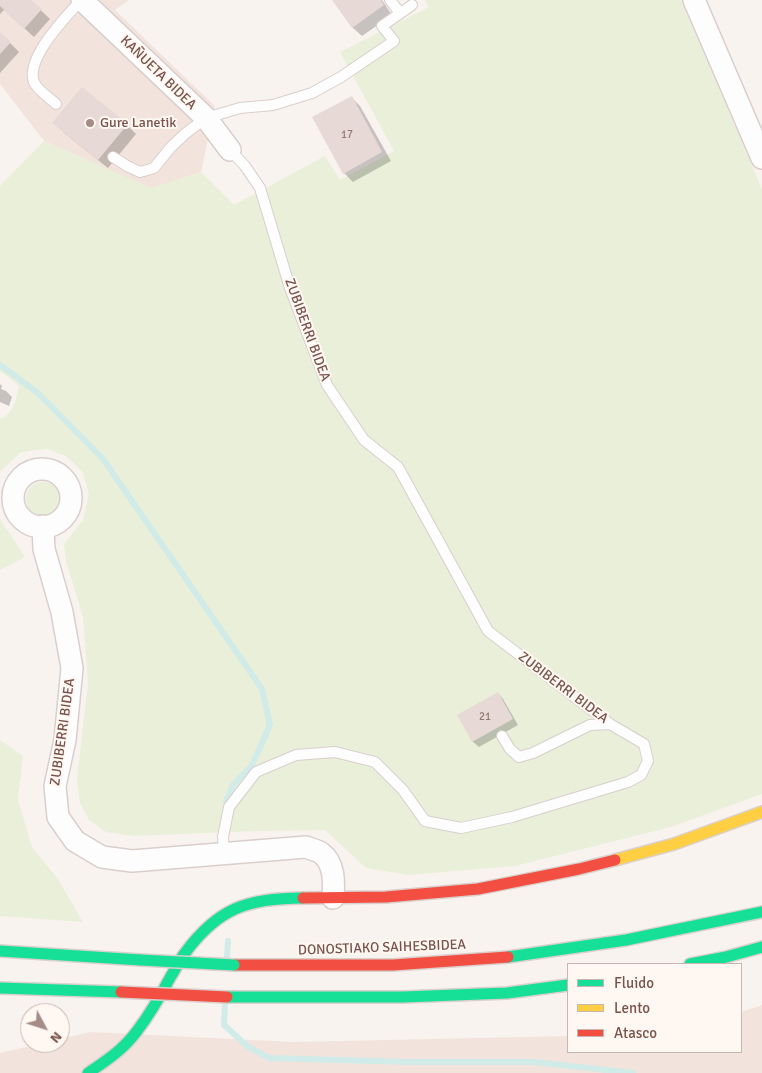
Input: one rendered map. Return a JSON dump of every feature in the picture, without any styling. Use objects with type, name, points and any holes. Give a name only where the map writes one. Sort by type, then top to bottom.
[{"type":"main road","points":[[88,1073],[115,1055],[136,1033],[153,1009],[184,954],[204,931],[230,911],[255,901],[280,898],[386,897],[478,889],[579,869],[674,844],[762,812]]},
{"type":"main road","name":"DONOSTIAKO SAIHESBIDEA","points":[[0,951],[234,965],[374,964],[488,959],[568,950],[698,928],[762,912]]},
{"type":"main road","points":[[695,963],[762,947]]},
{"type":"main road","points":[[0,988],[227,997],[403,997],[507,992],[567,985]]},
{"type":"street","name":"KAÑUETA BIDEA","points":[[82,0],[206,118],[230,150]]},
{"type":"street","points":[[694,0],[762,158]]},
{"type":"street","points":[[41,468],[60,475],[67,483],[72,500],[70,509],[64,518],[49,527],[43,526],[34,526],[24,522],[17,514],[6,494],[24,475],[41,468]]},
{"type":"street","name":"ZUBIBERRI BIDEA","points":[[43,526],[44,549],[62,612],[72,668],[65,740],[54,786],[58,817],[75,841],[102,858],[132,861],[306,847],[322,854],[331,867],[334,882],[333,898]]},
{"type":"lane","points":[[56,104],[34,83],[33,71],[38,56],[47,41],[82,0]]},
{"type":"lane","points":[[390,0],[400,13]]},
{"type":"lane","points":[[113,157],[126,166],[140,172],[154,168],[181,137],[206,118],[240,108],[272,105],[312,93],[341,78],[394,41],[382,26],[412,5]]},
{"type":"lane","name":"ZUBIBERRI BIDEA","points":[[224,854],[223,837],[229,807],[256,772],[296,755],[335,752],[375,762],[402,790],[425,821],[461,828],[512,817],[628,782],[642,775],[648,761],[644,744],[610,724],[488,631],[398,467],[364,440],[327,385],[290,288],[260,188],[245,166],[230,150]]},
{"type":"lane","points":[[502,736],[510,749],[519,756],[533,753],[590,724],[610,724]]},
{"type":"shaded area","points":[[0,0],[129,0],[115,10],[215,106],[201,172],[151,189],[44,141],[0,84]]},
{"type":"shaded area","points":[[762,1005],[762,1073],[0,1073],[0,1053],[20,1048],[20,1053],[70,1053],[70,1037],[91,1032],[293,1042],[567,1036],[567,1053],[742,1053],[742,1012]]},
{"type":"green space","points":[[425,0],[681,0],[762,189],[762,794],[671,827],[515,866],[409,875],[366,868],[325,830],[133,836],[106,832],[89,820],[80,803],[77,779],[88,683],[83,617],[66,561],[64,544],[83,520],[89,493],[82,471],[66,456],[47,449],[21,452],[0,472],[0,419],[5,417],[11,410],[19,386],[0,371],[0,186],[44,141],[151,188],[201,172],[234,205],[325,156],[340,180],[394,151],[340,52],[429,7]]},
{"type":"green space","points":[[43,482],[50,483],[55,487],[59,492],[59,506],[55,511],[50,515],[43,516],[36,515],[31,511],[27,506],[26,499],[27,492],[31,487],[36,483]]},
{"type":"green space","points":[[0,519],[25,557],[0,570]]},
{"type":"green space","points":[[0,740],[23,756],[18,800],[32,847],[58,879],[83,922],[0,916]]},
{"type":"building","points":[[0,0],[31,0],[42,9],[24,29],[0,6]]},
{"type":"building","points":[[332,0],[381,0],[384,5],[352,28]]},
{"type":"building","points":[[0,32],[11,42],[0,54]]},
{"type":"building","name":"Gure Lanetik","points":[[82,87],[128,124],[98,160],[52,123]]},
{"type":"building","points":[[352,96],[382,152],[343,174],[312,117]]},
{"type":"building","points":[[498,692],[513,719],[472,742],[457,715]]},
{"type":"waterway","points":[[0,365],[38,393],[103,459],[262,689],[270,725],[252,765],[233,785],[226,801]]},
{"type":"waterway","points":[[227,957],[228,941]]},
{"type":"waterway","points":[[225,1002],[224,1025],[247,1046],[269,1058],[409,1062],[535,1062],[633,1073]]},
{"type":"traffic: fast","points":[[88,1073],[114,1054],[142,1025],[183,956],[210,925],[222,916],[250,904],[266,900],[303,898]]},
{"type":"traffic: fast","points":[[508,957],[626,940],[762,912]]},
{"type":"traffic: fast","points":[[695,963],[762,947]]},
{"type":"traffic: fast","points":[[0,951],[141,960]]},
{"type":"traffic: fast","points":[[141,960],[234,965]]},
{"type":"traffic: fast","points":[[227,997],[403,997],[507,993],[567,985]]},
{"type":"traffic: fast","points":[[0,988],[121,992]]},
{"type":"traffic: slow","points":[[615,860],[674,844],[762,812]]},
{"type":"traffic: jam","points":[[303,898],[386,897],[478,889],[615,860]]},
{"type":"traffic: jam","points":[[234,965],[393,965],[508,957]]},
{"type":"traffic: jam","points":[[121,992],[227,997]]},
{"type":"place","name":"Gure Lanetik","points":[[90,123]]}]
